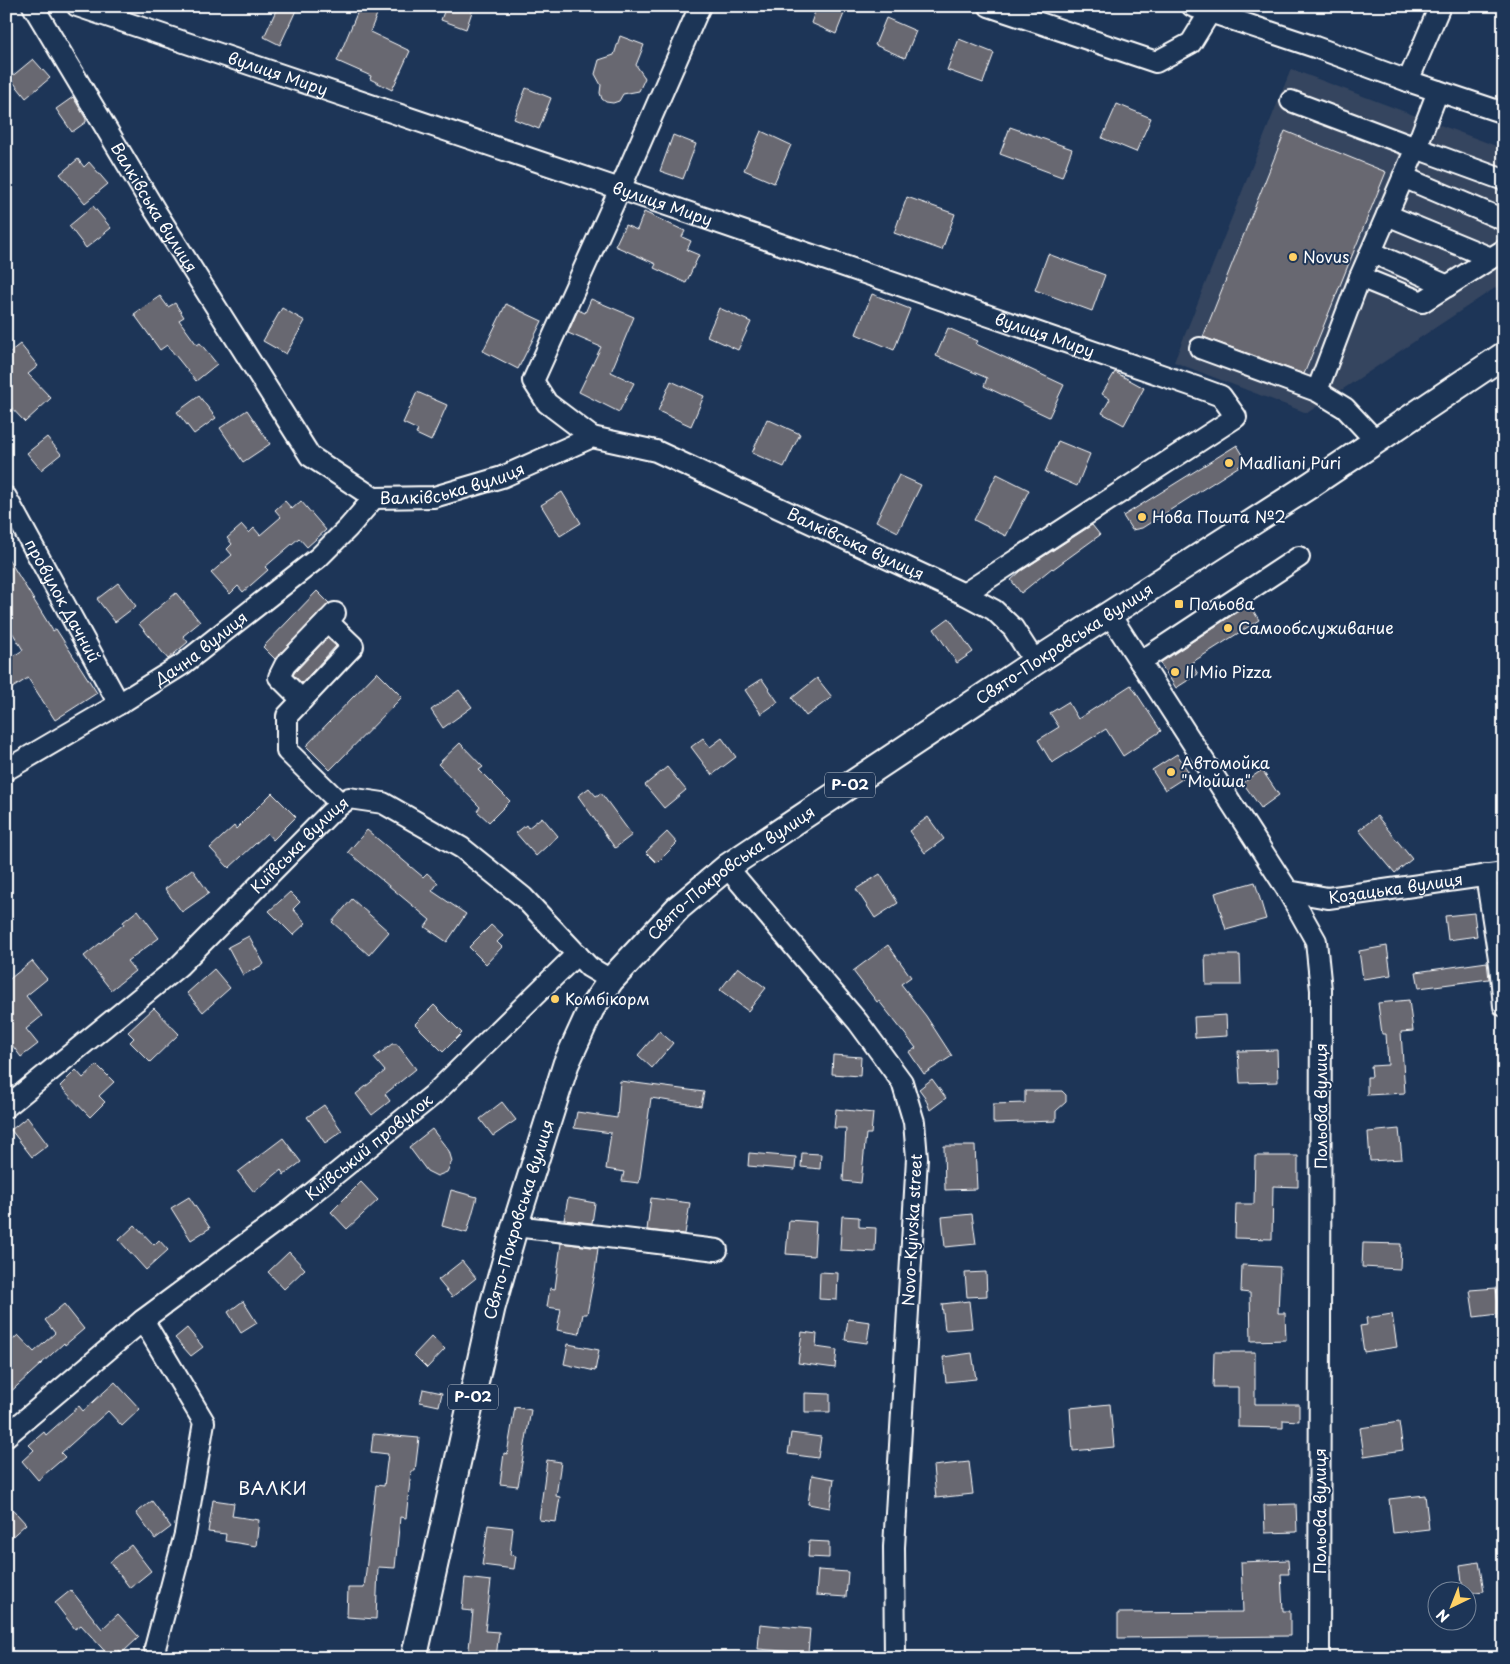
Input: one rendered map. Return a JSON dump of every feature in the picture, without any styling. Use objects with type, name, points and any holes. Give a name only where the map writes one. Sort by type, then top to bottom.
[{"type":"main road","name":"Свято-Покровська вулиця","points":[[414,1658],[492,1308],[515,1226],[566,1064],[591,1009],[611,980],[678,908],[727,867],[1035,662],[1376,441],[1504,355]]},
{"type":"street","name":"Валківська вулиця","points":[[33,6],[156,212],[310,456],[374,498],[434,498],[502,477],[592,436],[656,451],[964,594],[994,610],[1013,628],[1035,662]]},
{"type":"street","name":"вулиця Миру","points":[[77,6],[620,189],[1202,389],[1221,396],[1236,416],[964,594]]},
{"type":"street","points":[[592,436],[547,403],[533,381],[700,6]]},
{"type":"street","points":[[989,6],[1156,62],[1191,43],[1201,9],[1504,113]]},
{"type":"street","points":[[1408,81],[1432,8]]},
{"type":"street","points":[[1317,390],[1360,277],[1416,148],[1438,91]]},
{"type":"street","points":[[1291,101],[1504,180]]},
{"type":"street","points":[[1403,177],[1504,220]]},
{"type":"street","points":[[1387,215],[1498,254]]},
{"type":"street","points":[[1371,252],[1448,286]]},
{"type":"street","points":[[1360,277],[1422,302],[1498,254]]},
{"type":"street","points":[[1200,348],[1317,390],[1345,408],[1376,441]]},
{"type":"street","name":"провулок Дачний","points":[[6,496],[119,704]]},
{"type":"street","name":"Дачна вулиця","points":[[6,770],[183,664],[319,557],[374,498]]},
{"type":"street","points":[[1140,662],[1300,557]]},
{"type":"street","name":"Польова вулиця","points":[[1110,615],[1288,891],[1316,941],[1321,990],[1319,1658]]},
{"type":"street","points":[[302,700],[279,677],[285,665],[331,617],[353,646],[287,716],[287,751],[341,804]]},
{"type":"street","name":"Київська вулиця","points":[[6,1107],[179,966],[330,813],[349,798],[382,802],[462,848],[523,897],[589,967],[611,980]]},
{"type":"street","name":"Novo-Kyivska street","points":[[727,867],[858,1022],[902,1082],[914,1122],[917,1158],[894,1547],[895,1658]]},
{"type":"street","points":[[1495,874],[1504,1006]]},
{"type":"street","name":"Козацька вулиця","points":[[1288,891],[1328,898],[1495,874]]},
{"type":"street","name":"Київський провулок","points":[[6,1436],[143,1320],[290,1211],[433,1096],[577,954]]},
{"type":"street","points":[[515,1226],[717,1250]]},
{"type":"street","points":[[143,1320],[204,1422],[186,1534],[155,1648]]},
{"type":"shaded area","points":[[1291,69],[1504,149],[1504,282],[1307,413],[1174,362]]},
{"type":"building","points":[[278,6],[298,6],[280,45],[264,37]]},
{"type":"building","points":[[360,6],[371,6],[379,9],[370,32],[410,51],[392,90],[370,79],[371,76],[337,61]]},
{"type":"building","points":[[446,6],[474,6],[466,29],[441,20]]},
{"type":"building","points":[[817,6],[847,6],[836,34],[811,23]]},
{"type":"building","points":[[886,18],[916,31],[905,58],[875,45]]},
{"type":"building","points":[[620,36],[644,45],[636,65],[645,78],[639,91],[623,94],[619,101],[613,103],[606,102],[602,99],[600,93],[601,85],[595,74],[599,60],[614,55]]},
{"type":"building","points":[[959,39],[994,53],[983,83],[947,70]]},
{"type":"building","points":[[33,59],[50,78],[26,98],[10,78]]},
{"type":"building","points":[[526,88],[551,98],[539,129],[514,119]]},
{"type":"building","points":[[73,97],[86,122],[72,132],[56,109]]},
{"type":"building","points":[[1117,104],[1151,118],[1136,152],[1102,138]]},
{"type":"building","points":[[1010,127],[1072,149],[1062,177],[1000,154]]},
{"type":"building","points":[[761,131],[791,145],[774,183],[744,170]]},
{"type":"building","name":"Novus","points":[[1285,131],[1386,172],[1304,374],[1203,337]]},
{"type":"building","points":[[673,135],[696,144],[683,179],[660,171]]},
{"type":"building","points":[[78,159],[84,167],[89,162],[108,184],[85,203],[60,174]]},
{"type":"building","points":[[907,197],[955,214],[942,250],[894,233]]},
{"type":"building","points":[[93,206],[111,228],[86,248],[69,226]]},
{"type":"building","points":[[644,212],[685,231],[682,237],[691,241],[687,250],[699,255],[686,283],[654,268],[656,264],[615,246],[625,225],[637,230]]},
{"type":"building","points":[[1048,254],[1105,275],[1092,311],[1035,290]]},
{"type":"building","points":[[872,294],[910,309],[894,350],[856,334]]},
{"type":"building","points":[[160,296],[168,307],[175,303],[184,317],[179,320],[197,345],[200,343],[217,364],[196,381],[167,345],[160,350],[134,314]]},
{"type":"building","points":[[591,299],[634,317],[611,372],[634,383],[619,412],[579,392],[601,347],[568,333],[578,310],[585,313]]},
{"type":"building","points":[[506,304],[542,321],[518,369],[483,351]]},
{"type":"building","points":[[282,308],[305,321],[286,354],[263,341]]},
{"type":"building","points":[[719,308],[751,322],[738,350],[707,336]]},
{"type":"building","points":[[948,328],[978,341],[976,344],[1064,385],[1049,417],[984,386],[987,378],[936,356]]},
{"type":"building","points":[[20,344],[38,366],[28,374],[51,398],[25,422],[6,402],[6,355]]},
{"type":"building","points":[[1115,372],[1144,388],[1124,425],[1102,413],[1110,399],[1102,394]]},
{"type":"building","points":[[671,381],[704,396],[691,426],[658,411]]},
{"type":"building","points":[[417,392],[447,405],[431,441],[416,434],[418,430],[403,423]]},
{"type":"building","points":[[199,396],[216,418],[194,434],[177,412]]},
{"type":"building","points":[[247,410],[270,444],[243,462],[220,428]]},
{"type":"building","points":[[767,419],[800,434],[784,467],[752,453]]},
{"type":"building","points":[[47,437],[61,454],[41,470],[27,453]]},
{"type":"building","points":[[1058,441],[1090,454],[1077,486],[1045,472]]},
{"type":"building","points":[[1237,445],[1243,455],[1241,465],[1142,528],[1132,530],[1123,516]]},
{"type":"building","points":[[997,474],[1029,490],[1006,536],[974,520]]},
{"type":"building","points":[[899,475],[921,485],[898,532],[876,521]]},
{"type":"building","points":[[562,492],[581,523],[560,536],[541,505]]},
{"type":"building","points":[[285,501],[292,509],[301,501],[326,530],[307,547],[299,538],[265,567],[268,570],[243,592],[238,586],[230,594],[211,573],[232,555],[227,549],[232,544],[227,538],[242,525],[249,533],[254,528],[260,535],[281,517],[275,510]]},
{"type":"building","points":[[1092,525],[1100,535],[1052,568],[1021,593],[1011,580],[1021,571]]},
{"type":"building","points":[[6,555],[53,631],[56,629],[97,693],[55,720],[28,678],[6,692],[6,661],[23,650],[6,622]]},
{"type":"building","points":[[118,583],[136,606],[115,622],[97,599]]},
{"type":"building","points":[[317,591],[329,603],[275,659],[263,647]]},
{"type":"building","points":[[176,593],[200,622],[183,636],[188,642],[168,659],[139,624]]},
{"type":"building","points":[[1249,604],[1259,620],[1191,663],[1198,674],[1176,688],[1160,663]]},
{"type":"building","points":[[949,618],[973,652],[957,663],[934,629]]},
{"type":"building","points":[[327,638],[336,646],[302,683],[293,675]]},
{"type":"building","points":[[377,672],[402,697],[330,770],[306,746]]},
{"type":"building","points":[[817,678],[832,697],[806,716],[792,698]]},
{"type":"building","points":[[762,679],[778,702],[761,714],[745,690]]},
{"type":"building","points":[[1131,685],[1161,731],[1123,756],[1106,729],[1052,763],[1038,740],[1059,727],[1050,713],[1068,702],[1078,719]]},
{"type":"building","points":[[459,690],[472,707],[443,728],[431,710]]},
{"type":"building","points":[[703,738],[710,747],[722,738],[736,757],[712,775],[691,747]]},
{"type":"building","points":[[460,743],[483,767],[479,770],[510,801],[489,822],[477,811],[480,807],[438,764]]},
{"type":"building","name":"Автомойка \"Мойша\"","points":[[1177,754],[1190,774],[1165,790],[1152,770]]},
{"type":"building","points":[[667,767],[686,790],[664,808],[645,785]]},
{"type":"building","points":[[1262,770],[1279,795],[1261,808],[1243,783]]},
{"type":"building","points":[[589,788],[596,796],[601,793],[632,835],[615,848],[578,796]]},
{"type":"building","points":[[272,793],[296,817],[273,840],[267,833],[229,868],[210,848],[234,826],[236,829]]},
{"type":"building","points":[[1377,816],[1412,859],[1395,873],[1359,830]]},
{"type":"building","points":[[542,817],[558,836],[536,856],[516,833],[526,825],[528,828]]},
{"type":"building","points":[[928,817],[944,839],[925,853],[909,831]]},
{"type":"building","points":[[367,830],[423,877],[427,873],[438,883],[432,891],[466,914],[447,942],[425,927],[430,920],[348,852]]},
{"type":"building","points":[[667,832],[677,843],[657,863],[646,852]]},
{"type":"building","points":[[192,869],[209,893],[182,912],[165,889]]},
{"type":"building","points":[[880,874],[898,903],[875,918],[856,889]]},
{"type":"building","points":[[1255,882],[1266,919],[1226,930],[1215,893]]},
{"type":"building","points":[[290,892],[300,902],[293,909],[306,923],[293,935],[269,911]]},
{"type":"building","points":[[352,899],[389,932],[369,955],[332,922]]},
{"type":"building","points":[[138,910],[159,938],[127,961],[135,971],[111,990],[84,956],[124,924],[123,922]]},
{"type":"building","points":[[1474,913],[1477,936],[1448,940],[1445,916]]},
{"type":"building","points":[[491,925],[503,936],[497,942],[502,947],[486,964],[469,947]]},
{"type":"building","points":[[249,936],[264,964],[243,975],[228,947]]},
{"type":"building","points":[[888,945],[911,977],[901,984],[926,1016],[952,1056],[924,1074],[909,1052],[916,1048],[853,971]]},
{"type":"building","points":[[1387,946],[1391,975],[1363,979],[1359,951]]},
{"type":"building","points":[[1205,955],[1240,955],[1241,985],[1206,985]]},
{"type":"building","points":[[32,961],[47,979],[26,996],[42,1016],[26,1029],[38,1044],[21,1057],[6,1037],[6,982]]},
{"type":"building","points":[[1487,962],[1489,979],[1419,988],[1416,972]]},
{"type":"building","points":[[738,967],[766,988],[748,1011],[720,990]]},
{"type":"building","points":[[214,969],[230,988],[203,1012],[187,993]]},
{"type":"building","points":[[1409,1000],[1413,1031],[1401,1032],[1405,1093],[1367,1095],[1367,1077],[1372,1077],[1371,1066],[1388,1065],[1386,1034],[1382,1034],[1378,1003]]},
{"type":"building","points":[[434,1005],[462,1033],[443,1052],[415,1024]]},
{"type":"building","points":[[154,1008],[179,1034],[150,1062],[130,1042],[134,1038],[128,1032]]},
{"type":"building","points":[[1226,1015],[1227,1036],[1195,1038],[1194,1017]]},
{"type":"building","points":[[659,1031],[673,1043],[652,1068],[638,1055]]},
{"type":"building","points":[[392,1044],[397,1044],[416,1069],[385,1094],[390,1101],[372,1115],[356,1094],[385,1071],[374,1058]]},
{"type":"building","points":[[1277,1050],[1278,1082],[1240,1083],[1238,1051]]},
{"type":"building","points":[[833,1055],[861,1057],[860,1076],[832,1074]]},
{"type":"building","points":[[97,1065],[114,1082],[99,1096],[105,1102],[90,1117],[60,1086],[76,1070],[83,1078]]},
{"type":"building","points":[[932,1079],[946,1098],[930,1110],[925,1097],[919,1089]]},
{"type":"building","points":[[620,1081],[704,1092],[701,1106],[651,1098],[639,1183],[622,1181],[624,1172],[606,1169],[611,1133],[574,1128],[577,1112],[617,1118]]},
{"type":"building","points":[[1025,1091],[1062,1091],[1066,1095],[1066,1102],[1056,1111],[1056,1121],[993,1123],[993,1104],[1025,1103]]},
{"type":"building","points":[[502,1102],[516,1120],[493,1136],[480,1119]]},
{"type":"building","points":[[324,1105],[342,1131],[325,1143],[307,1117]]},
{"type":"building","points":[[836,1109],[873,1113],[871,1134],[866,1134],[861,1183],[843,1181],[846,1128],[834,1128]]},
{"type":"building","points":[[27,1117],[48,1145],[32,1157],[11,1130]]},
{"type":"building","points":[[432,1129],[449,1151],[452,1161],[447,1172],[437,1176],[427,1171],[409,1147]]},
{"type":"building","points":[[1399,1129],[1402,1159],[1370,1161],[1368,1132]]},
{"type":"building","points":[[283,1138],[301,1162],[284,1175],[281,1170],[254,1192],[238,1172]]},
{"type":"building","points":[[944,1146],[975,1146],[977,1189],[945,1190]]},
{"type":"building","points":[[749,1153],[796,1157],[795,1170],[748,1166]]},
{"type":"building","points":[[802,1153],[821,1154],[820,1169],[801,1167]]},
{"type":"building","points":[[1255,1156],[1298,1156],[1298,1187],[1273,1186],[1272,1239],[1235,1238],[1236,1204],[1254,1204]]},
{"type":"building","points":[[361,1182],[378,1200],[347,1229],[331,1212]]},
{"type":"building","points":[[451,1190],[477,1197],[467,1233],[442,1226]]},
{"type":"building","points":[[189,1197],[210,1228],[191,1240],[171,1208]]},
{"type":"building","points":[[568,1198],[595,1203],[592,1223],[564,1220]]},
{"type":"building","points":[[651,1198],[690,1203],[685,1234],[647,1230]]},
{"type":"building","points":[[972,1214],[976,1244],[945,1247],[942,1217]]},
{"type":"building","points":[[842,1216],[859,1217],[859,1227],[876,1228],[875,1252],[840,1250]]},
{"type":"building","points":[[789,1220],[816,1222],[814,1256],[786,1254]]},
{"type":"building","points":[[135,1225],[154,1245],[159,1240],[168,1250],[146,1270],[119,1240]]},
{"type":"building","points":[[561,1243],[598,1248],[587,1314],[583,1314],[579,1334],[557,1330],[561,1309],[547,1307],[550,1288],[555,1289]]},
{"type":"building","points":[[1363,1243],[1401,1244],[1400,1269],[1362,1267]]},
{"type":"building","points":[[289,1252],[305,1269],[284,1289],[268,1272]]},
{"type":"building","points":[[462,1261],[476,1278],[452,1297],[438,1280]]},
{"type":"building","points":[[1242,1265],[1280,1267],[1278,1313],[1285,1313],[1286,1340],[1251,1341],[1250,1293],[1241,1292]]},
{"type":"building","points":[[820,1272],[838,1273],[837,1300],[819,1299]]},
{"type":"building","points":[[986,1272],[987,1296],[967,1297],[965,1273]]},
{"type":"building","points":[[1496,1288],[1499,1314],[1474,1317],[1470,1290]]},
{"type":"building","points":[[243,1301],[257,1323],[241,1333],[228,1312]]},
{"type":"building","points":[[969,1301],[972,1328],[945,1330],[942,1304]]},
{"type":"building","points":[[64,1304],[84,1329],[65,1345],[64,1343],[6,1396],[6,1346],[18,1335],[34,1352],[55,1333],[45,1320]]},
{"type":"building","points":[[1392,1314],[1397,1347],[1364,1352],[1360,1326],[1367,1325],[1366,1318]]},
{"type":"building","points":[[848,1319],[870,1322],[867,1343],[845,1340]]},
{"type":"building","points":[[187,1328],[203,1347],[191,1356],[175,1338]]},
{"type":"building","points":[[802,1332],[817,1334],[816,1347],[837,1350],[835,1368],[798,1363]]},
{"type":"building","points":[[432,1336],[445,1349],[427,1368],[414,1355]]},
{"type":"building","points":[[568,1344],[599,1350],[595,1371],[564,1364]]},
{"type":"building","points":[[1214,1352],[1255,1352],[1255,1404],[1299,1404],[1299,1421],[1283,1420],[1283,1428],[1238,1427],[1238,1387],[1213,1387]]},
{"type":"building","points":[[972,1353],[976,1379],[946,1382],[943,1357]]},
{"type":"building","points":[[115,1382],[140,1409],[122,1426],[108,1411],[61,1453],[65,1457],[38,1480],[22,1461],[34,1450],[29,1445],[44,1432],[46,1435],[79,1406],[83,1411]]},
{"type":"building","points":[[423,1389],[442,1393],[439,1406],[420,1402]]},
{"type":"building","points":[[805,1393],[830,1394],[830,1412],[805,1412]]},
{"type":"building","points":[[1110,1404],[1114,1447],[1073,1451],[1070,1408]]},
{"type":"building","points":[[515,1407],[531,1410],[518,1486],[500,1484],[504,1453],[507,1454]]},
{"type":"building","points":[[1399,1422],[1403,1450],[1364,1456],[1360,1428]]},
{"type":"building","points":[[791,1433],[821,1437],[818,1458],[788,1454]]},
{"type":"building","points":[[373,1434],[419,1438],[415,1471],[411,1471],[406,1518],[400,1517],[395,1568],[378,1567],[376,1619],[347,1617],[348,1588],[364,1588],[376,1485],[384,1486],[388,1454],[371,1452]]},
{"type":"building","points":[[547,1460],[561,1462],[556,1496],[560,1497],[556,1522],[539,1520]]},
{"type":"building","points":[[969,1462],[973,1494],[936,1498],[933,1466]]},
{"type":"building","points":[[812,1475],[834,1479],[830,1508],[808,1504]]},
{"type":"building","points":[[1425,1495],[1429,1529],[1393,1533],[1389,1499]]},
{"type":"building","points":[[213,1500],[234,1503],[232,1516],[259,1520],[256,1546],[225,1541],[226,1534],[208,1532]]},
{"type":"building","points":[[152,1501],[171,1527],[155,1539],[136,1513]]},
{"type":"building","points":[[6,1502],[26,1524],[6,1542]]},
{"type":"building","points":[[1296,1504],[1297,1532],[1265,1533],[1264,1505]]},
{"type":"building","points":[[488,1525],[513,1528],[510,1555],[516,1556],[514,1569],[482,1565]]},
{"type":"building","points":[[809,1541],[829,1542],[829,1558],[808,1557]]},
{"type":"building","points":[[131,1545],[151,1571],[130,1588],[110,1562]]},
{"type":"building","points":[[1288,1560],[1289,1574],[1281,1574],[1283,1611],[1290,1611],[1290,1636],[1118,1638],[1118,1613],[1243,1612],[1241,1562]]},
{"type":"building","points":[[1479,1562],[1484,1591],[1478,1592],[1478,1582],[1462,1582],[1460,1565]]},
{"type":"building","points":[[818,1570],[848,1572],[846,1597],[816,1595]]},
{"type":"building","points":[[465,1578],[491,1581],[485,1631],[499,1632],[496,1658],[468,1658],[473,1611],[462,1610]]},
{"type":"building","points":[[71,1590],[102,1629],[118,1614],[139,1637],[122,1653],[119,1650],[123,1658],[111,1658],[81,1625],[75,1629],[55,1603]]},
{"type":"building","points":[[760,1624],[810,1629],[808,1653],[758,1649]]},
{"type":"place","name":"Novus","points":[[1293,257]]},
{"type":"place","name":"Madliani Puri","points":[[1229,463]]},
{"type":"place","name":"Нова Пошта №2","points":[[1142,517]]},
{"type":"place","name":"Польова","points":[[1179,604]]},
{"type":"place","name":"Самообслуживание","points":[[1228,628]]},
{"type":"place","name":"Il Mio Pizza","points":[[1175,672]]},
{"type":"place","name":"Автомойка \"Мойша\"","points":[[1171,772]]},
{"type":"place","name":"Комбікорм","points":[[555,999]]},
{"type":"district","name":"ВАЛКИ","points":[[273,1489]]}]
